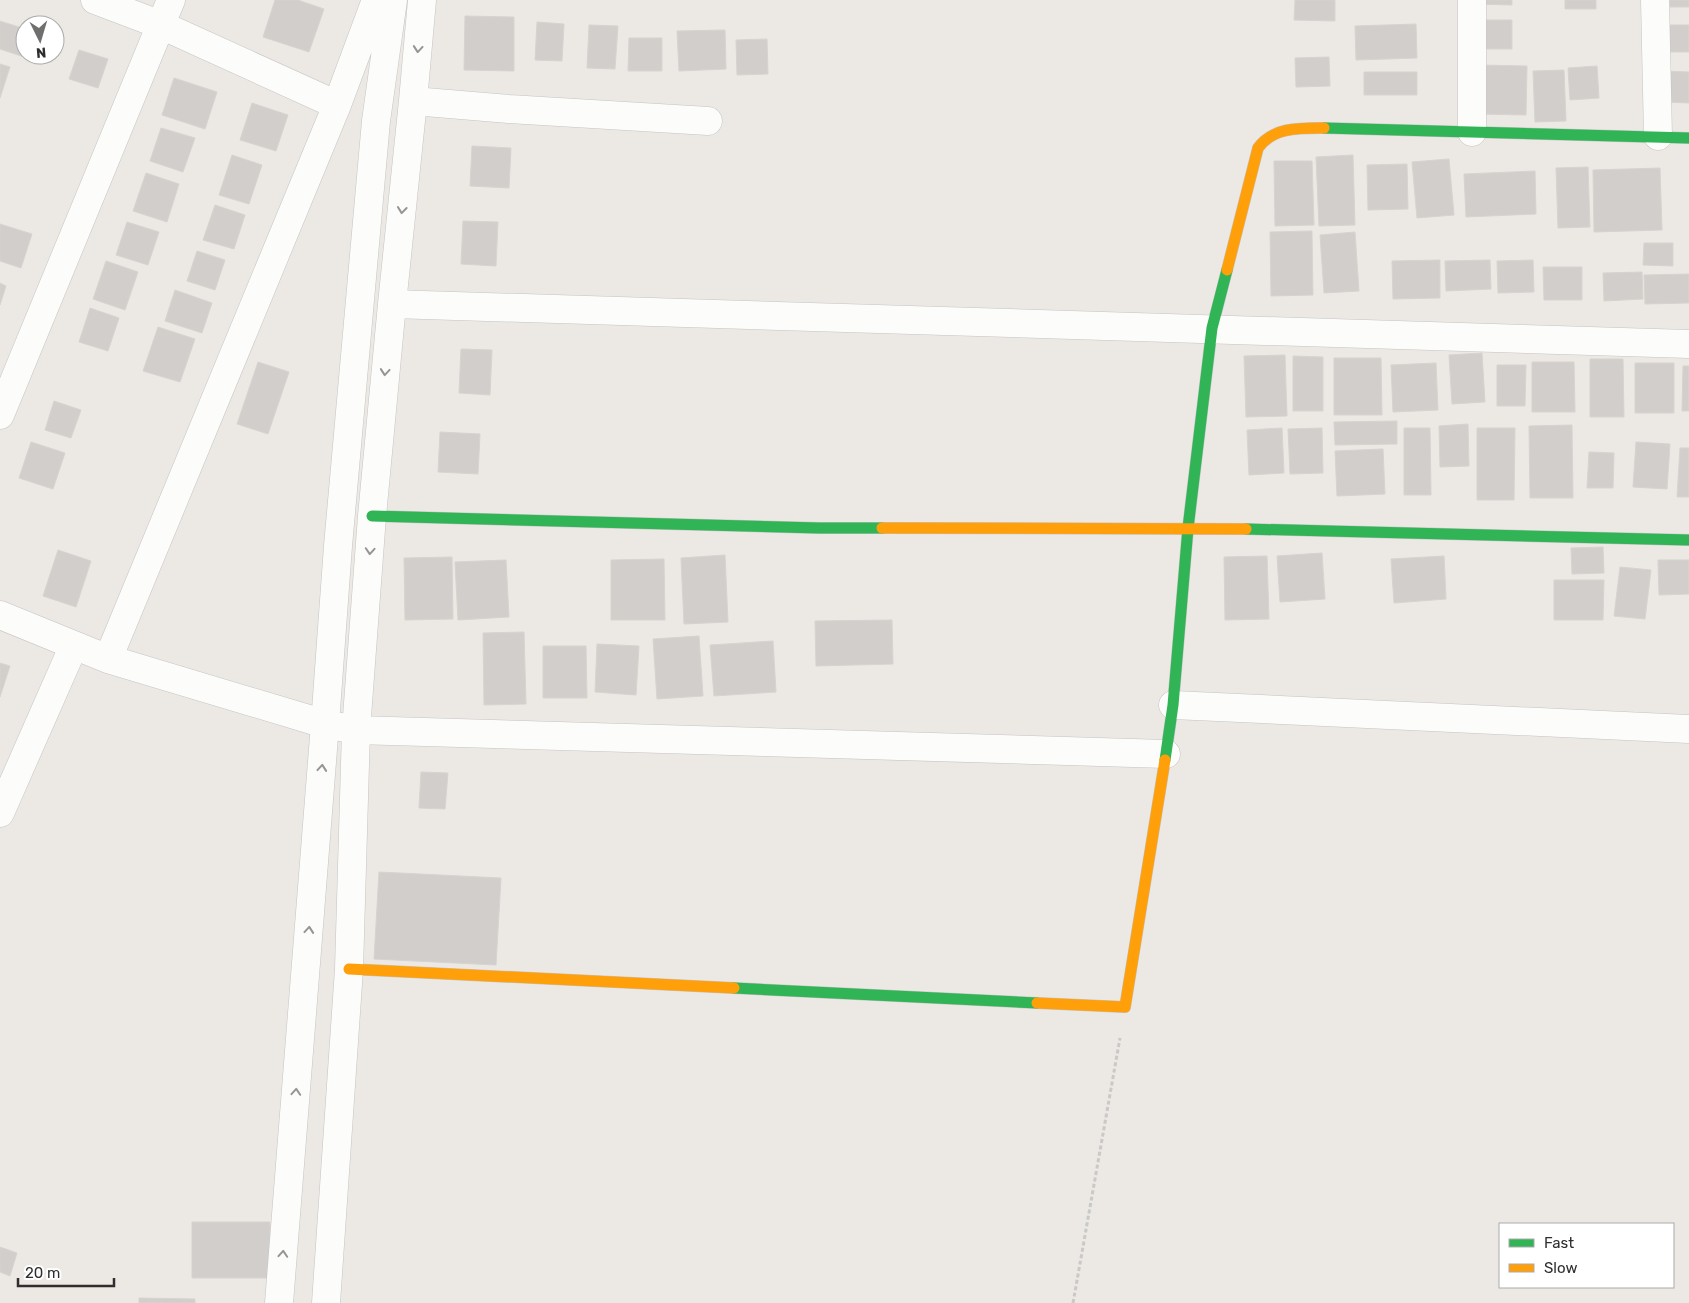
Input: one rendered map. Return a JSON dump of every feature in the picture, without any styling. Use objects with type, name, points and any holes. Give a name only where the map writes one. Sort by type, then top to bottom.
[{"type":"street","points":[[95,0],[166,12],[337,105]]},
{"type":"street","points":[[108,660],[337,105],[376,0]]},
{"type":"street","points":[[279,1303],[338,546],[376,121],[393,0]]},
{"type":"street","points":[[326,1303],[349,969],[356,730],[372,516],[422,0]]},
{"type":"street","points":[[1472,0],[1472,132]]},
{"type":"street","points":[[1655,0],[1658,136]]},
{"type":"street","points":[[0,415],[166,12]]},
{"type":"street","points":[[413,101],[708,121]]},
{"type":"street","points":[[349,969],[1126,1007],[1173,705],[1188,528],[1212,328],[1261,142],[1277,132],[1291,129],[1316,128],[1689,138]]},
{"type":"street","points":[[392,304],[1689,344]]},
{"type":"street","points":[[372,516],[819,528],[1188,528],[1689,540]]},
{"type":"street","points":[[0,615],[108,660],[325,724],[356,730],[1166,754]]},
{"type":"street","points":[[0,813],[74,646]]},
{"type":"street","points":[[1173,705],[1689,730]]},
{"type":"path","points":[[1073,1303],[1126,1007]]},
{"type":"building","points":[[275,0],[298,0],[324,9],[309,52],[263,37]]},
{"type":"building","points":[[1295,0],[1335,0],[1335,21],[1294,20]]},
{"type":"building","points":[[1474,0],[1512,0],[1512,5],[1474,4]]},
{"type":"building","points":[[1565,0],[1596,0],[1596,9],[1565,9]]},
{"type":"building","points":[[1670,0],[1689,0],[1689,7],[1670,7]]},
{"type":"building","points":[[465,16],[514,17],[514,71],[464,70]]},
{"type":"building","points":[[1475,20],[1512,20],[1512,49],[1474,49]]},
{"type":"building","points":[[0,21],[15,26],[15,54],[0,49]]},
{"type":"building","points":[[537,22],[564,24],[562,61],[535,60]]},
{"type":"building","points":[[1416,24],[1417,58],[1356,60],[1355,26]]},
{"type":"building","points":[[589,25],[618,26],[615,69],[587,68]]},
{"type":"building","points":[[1669,25],[1689,25],[1689,52],[1669,52]]},
{"type":"building","points":[[725,30],[726,69],[679,71],[677,31]]},
{"type":"building","points":[[629,38],[662,38],[662,71],[628,71]]},
{"type":"building","points":[[767,39],[768,74],[737,75],[736,40]]},
{"type":"building","points":[[79,50],[108,59],[98,88],[69,79]]},
{"type":"building","points":[[1329,57],[1330,86],[1296,87],[1295,58]]},
{"type":"building","points":[[0,64],[10,67],[0,98]]},
{"type":"building","points":[[1479,65],[1527,66],[1526,115],[1477,114]]},
{"type":"building","points":[[1597,66],[1599,98],[1570,100],[1568,68]]},
{"type":"building","points":[[1564,70],[1566,121],[1535,122],[1533,71]]},
{"type":"building","points":[[1665,71],[1689,72],[1689,103],[1664,102]]},
{"type":"building","points":[[1364,72],[1417,72],[1417,95],[1364,95]]},
{"type":"building","points":[[174,78],[217,92],[205,129],[162,115]]},
{"type":"building","points":[[252,103],[288,115],[276,151],[240,140]]},
{"type":"building","points":[[161,128],[195,138],[183,172],[150,161]]},
{"type":"building","points":[[472,146],[511,148],[509,188],[470,186]]},
{"type":"building","points":[[232,155],[262,165],[249,204],[219,195]]},
{"type":"building","points":[[1353,155],[1355,225],[1319,226],[1316,157]]},
{"type":"building","points":[[1449,159],[1454,215],[1417,218],[1412,162]]},
{"type":"building","points":[[1274,161],[1312,161],[1314,225],[1275,226]]},
{"type":"building","points":[[1407,164],[1408,209],[1368,210],[1367,165]]},
{"type":"building","points":[[1588,167],[1590,227],[1558,228],[1556,168]]},
{"type":"building","points":[[1660,168],[1662,230],[1594,232],[1593,170]]},
{"type":"building","points":[[1535,171],[1536,214],[1466,217],[1464,174]]},
{"type":"building","points":[[146,173],[179,184],[167,222],[133,211]]},
{"type":"building","points":[[215,205],[245,215],[234,249],[203,240]]},
{"type":"building","points":[[463,221],[498,222],[496,266],[461,264]]},
{"type":"building","points":[[127,222],[159,232],[148,265],[116,255]]},
{"type":"building","points":[[0,224],[32,234],[21,268],[0,261]]},
{"type":"building","points":[[1312,231],[1313,295],[1271,296],[1270,232]]},
{"type":"building","points":[[1355,232],[1359,291],[1324,293],[1320,235]]},
{"type":"building","points":[[1644,243],[1673,243],[1673,266],[1643,265]]},
{"type":"building","points":[[197,251],[225,260],[215,290],[187,281]]},
{"type":"building","points":[[1440,260],[1440,298],[1393,299],[1392,261]]},
{"type":"building","points":[[1490,260],[1491,289],[1446,291],[1445,261]]},
{"type":"building","points":[[1533,260],[1534,292],[1498,293],[1497,261]]},
{"type":"building","points":[[106,261],[138,272],[125,310],[93,299]]},
{"type":"building","points":[[1543,267],[1582,267],[1582,300],[1544,300]]},
{"type":"building","points":[[1642,272],[1643,299],[1604,301],[1603,273]]},
{"type":"building","points":[[1689,274],[1689,303],[1645,304],[1644,275]]},
{"type":"building","points":[[0,283],[6,286],[0,305]]},
{"type":"building","points":[[175,290],[212,303],[202,333],[165,321]]},
{"type":"building","points":[[90,308],[119,318],[108,351],[79,342]]},
{"type":"building","points":[[158,327],[195,339],[180,382],[143,371]]},
{"type":"building","points":[[461,349],[492,350],[490,395],[459,393]]},
{"type":"building","points":[[1482,353],[1485,402],[1452,404],[1449,355]]},
{"type":"building","points":[[1285,355],[1287,416],[1246,417],[1244,356]]},
{"type":"building","points":[[1293,356],[1323,357],[1323,411],[1293,411]]},
{"type":"building","points":[[1334,358],[1381,358],[1382,415],[1334,415]]},
{"type":"building","points":[[1590,359],[1623,359],[1624,417],[1590,417]]},
{"type":"building","points":[[258,362],[289,372],[268,434],[237,424]]},
{"type":"building","points":[[1532,362],[1574,362],[1575,412],[1532,412]]},
{"type":"building","points":[[1436,363],[1438,410],[1393,412],[1391,365]]},
{"type":"building","points":[[1635,363],[1674,363],[1674,413],[1635,413]]},
{"type":"building","points":[[1497,365],[1526,365],[1525,406],[1497,406]]},
{"type":"building","points":[[1683,366],[1689,366],[1689,411],[1682,411]]},
{"type":"building","points":[[54,401],[81,410],[71,438],[45,430]]},
{"type":"building","points":[[1397,421],[1397,444],[1335,445],[1334,422]]},
{"type":"building","points":[[1468,424],[1469,466],[1440,467],[1439,426]]},
{"type":"building","points":[[1572,425],[1573,498],[1530,498],[1529,426]]},
{"type":"building","points":[[1282,428],[1284,473],[1249,475],[1247,430]]},
{"type":"building","points":[[1322,428],[1323,473],[1290,474],[1288,429]]},
{"type":"building","points":[[1404,428],[1430,428],[1431,495],[1404,495]]},
{"type":"building","points":[[1477,428],[1515,428],[1514,500],[1477,500]]},
{"type":"building","points":[[440,432],[480,434],[478,474],[438,472]]},
{"type":"building","points":[[31,442],[65,453],[53,489],[19,478]]},
{"type":"building","points":[[1636,442],[1670,444],[1667,489],[1633,487]]},
{"type":"building","points":[[1680,448],[1689,448],[1689,497],[1677,497]]},
{"type":"building","points":[[1383,449],[1385,494],[1337,496],[1335,451]]},
{"type":"building","points":[[1589,452],[1614,453],[1613,488],[1587,488]]},
{"type":"building","points":[[1603,547],[1604,573],[1572,574],[1571,548]]},
{"type":"building","points":[[58,550],[91,561],[76,607],[43,596]]},
{"type":"building","points":[[1322,553],[1325,599],[1280,602],[1277,556]]},
{"type":"building","points":[[725,555],[728,622],[684,624],[681,558]]},
{"type":"building","points":[[1267,556],[1269,619],[1225,620],[1224,557]]},
{"type":"building","points":[[1444,556],[1446,599],[1394,603],[1391,559]]},
{"type":"building","points":[[452,557],[453,619],[405,620],[404,558]]},
{"type":"building","points":[[664,559],[665,620],[611,620],[611,560]]},
{"type":"building","points":[[506,560],[509,617],[458,620],[455,562]]},
{"type":"building","points":[[1658,560],[1689,560],[1689,594],[1659,595]]},
{"type":"building","points":[[1620,567],[1651,570],[1645,619],[1614,616]]},
{"type":"building","points":[[1554,580],[1604,580],[1603,620],[1554,620]]},
{"type":"building","points":[[892,620],[893,664],[816,666],[815,621]]},
{"type":"building","points":[[524,632],[526,704],[484,705],[483,633]]},
{"type":"building","points":[[699,636],[703,696],[657,699],[653,639]]},
{"type":"building","points":[[773,641],[776,692],[714,696],[710,645]]},
{"type":"building","points":[[597,644],[639,646],[636,695],[595,692]]},
{"type":"building","points":[[543,646],[586,646],[587,698],[543,698]]},
{"type":"building","points":[[0,663],[10,666],[0,697]]},
{"type":"building","points":[[421,772],[448,773],[445,809],[419,808]]},
{"type":"building","points":[[379,872],[501,878],[496,965],[374,959]]},
{"type":"building","points":[[192,1222],[270,1222],[270,1278],[192,1278]]},
{"type":"building","points":[[0,1247],[17,1253],[10,1276],[0,1272]]},
{"type":"building","points":[[139,1298],[195,1299],[195,1303],[139,1303]]},
{"type":"traffic: fast","points":[[1324,128],[1689,138]]},
{"type":"traffic: fast","points":[[1165,760],[1173,705],[1188,528],[1212,328],[1227,270]]},
{"type":"traffic: fast","points":[[372,516],[882,528]]},
{"type":"traffic: fast","points":[[1246,529],[1689,540]]},
{"type":"traffic: fast","points":[[734,988],[1037,1003]]},
{"type":"traffic: slow","points":[[1227,270],[1258,148],[1264,141],[1279,132],[1324,128]]},
{"type":"traffic: slow","points":[[882,528],[1246,529]]},
{"type":"traffic: slow","points":[[1037,1003],[1125,1007],[1165,760]]},
{"type":"traffic: slow","points":[[349,969],[734,988]]}]
